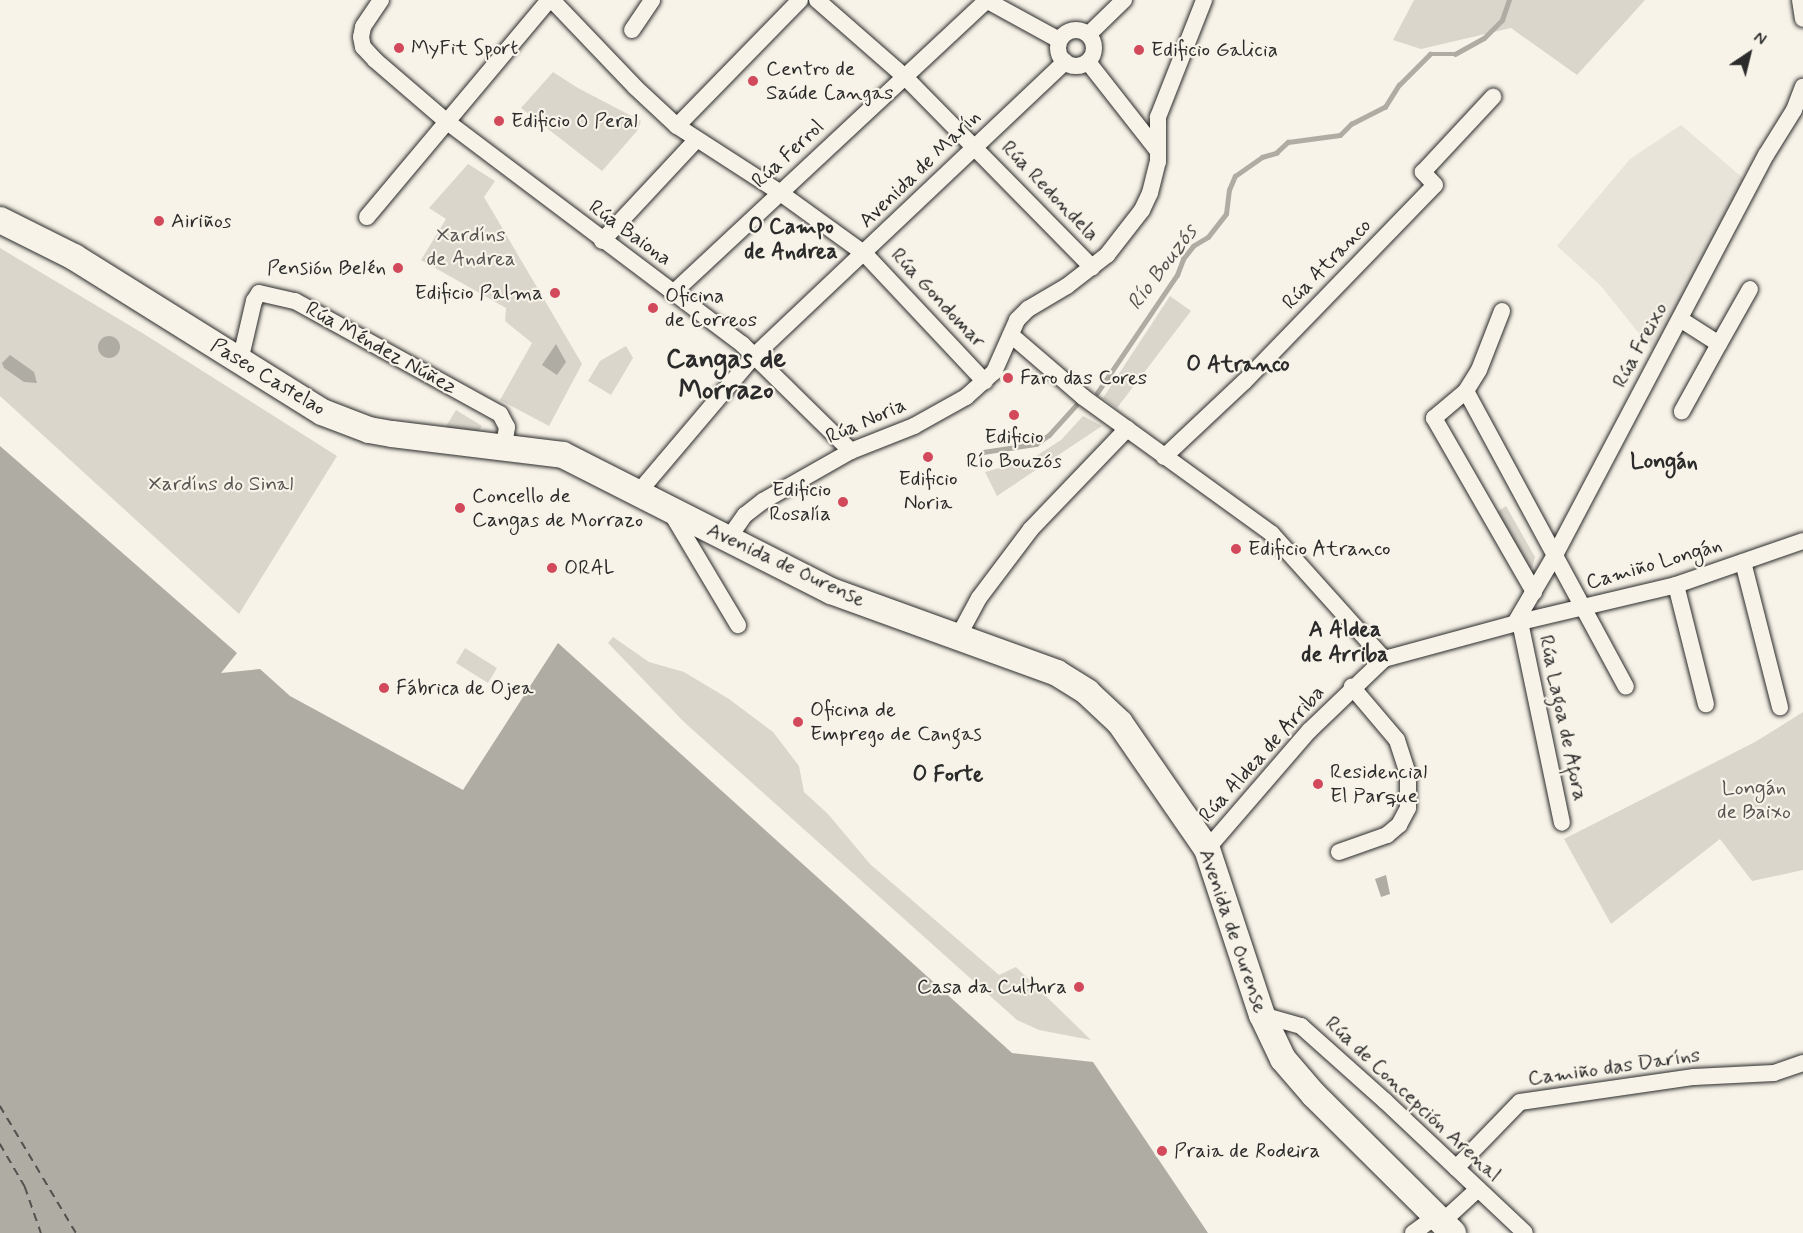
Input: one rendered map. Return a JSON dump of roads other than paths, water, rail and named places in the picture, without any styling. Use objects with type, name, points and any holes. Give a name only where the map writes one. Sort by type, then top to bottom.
[{"type":"main road","name":"Paseo Castelao","points":[[0,220],[74,257],[322,412],[369,430],[563,455],[637,494]]},
{"type":"main road","name":"Avenida de Ourense","points":[[637,494],[831,591],[958,635],[1057,673],[1087,692],[1120,723],[1207,849],[1262,1015],[1283,1059],[1302,1083],[1444,1224]]},
{"type":"street","name":"Rúa Baiona","points":[[381,0],[363,27],[361,37],[366,51],[375,60],[446,121],[602,242],[755,355],[851,451]]},
{"type":"street","points":[[367,218],[446,121],[550,0]]},
{"type":"street","name":"Rúa Gondomar","points":[[550,0],[635,87],[677,126],[779,192],[865,254],[986,382]]},
{"type":"street","points":[[632,30],[652,0]]},
{"type":"street","points":[[677,126],[800,0]]},
{"type":"street","name":"Rúa Redondela","points":[[817,0],[905,77],[1092,267]]},
{"type":"street","points":[[986,0],[1059,40]]},
{"type":"street","name":"Rúa Ferrol","points":[[673,293],[986,0]]},
{"type":"street","points":[[1089,34],[1124,0]]},
{"type":"street","name":"Rúa Noria","points":[[728,539],[745,514],[763,501],[851,451],[914,426],[966,397],[986,382],[994,372],[1017,320],[1028,309],[1067,286],[1107,255],[1142,210],[1155,176],[1158,162],[1158,117],[1204,0]]},
{"type":"street","points":[[1800,0],[1803,19]]},
{"type":"street","points":[[1078,29],[1089,34],[1095,48],[1088,62],[1073,66],[1065,62],[1058,54],[1059,40],[1070,30],[1078,29]]},
{"type":"street","name":"Avenida de Marín","points":[[637,494],[755,355],[865,254],[1065,62]]},
{"type":"street","points":[[1088,62],[1157,150]]},
{"type":"street","name":"Rúa Freixo","points":[[1518,623],[1766,155],[1794,110],[1803,87]]},
{"type":"street","name":"Rúa Atranco","points":[[1164,457],[1244,382],[1435,185],[1423,172],[1493,98]]},
{"type":"street","points":[[602,242],[697,139]]},
{"type":"street","points":[[1682,411],[1750,289]]},
{"type":"street","name":"Rúa Méndez Núñez","points":[[240,361],[254,301],[259,293],[295,301],[500,414],[507,427],[504,447]]},
{"type":"street","points":[[1502,311],[1479,370],[1466,391],[1434,418],[1534,592]]},
{"type":"street","points":[[1680,319],[1719,344]]},
{"type":"street","points":[[1011,335],[1083,397],[1272,534],[1384,660]]},
{"type":"street","points":[[1466,391],[1626,687]]},
{"type":"street","points":[[958,635],[979,598],[1031,529],[1127,429]]},
{"type":"street","points":[[670,511],[738,625]]},
{"type":"street","name":"Camiño Longán","points":[[1518,623],[1676,585],[1803,541]]},
{"type":"street","points":[[1743,562],[1780,707]]},
{"type":"street","points":[[1676,585],[1706,704]]},
{"type":"street","name":"Rúa Aldea de Arriba","points":[[1207,849],[1309,731],[1352,687],[1384,660],[1518,623]]},
{"type":"street","name":"Rúa Lagoa de Afora","points":[[1518,623],[1562,823]]},
{"type":"street","points":[[1339,852],[1387,835],[1399,825],[1408,808],[1408,774],[1397,740],[1384,721],[1352,687]]},
{"type":"street","name":"Rúa de Concepción Arenal","points":[[1262,1015],[1301,1026],[1524,1233]]},
{"type":"street","name":"Camiño das Daríns","points":[[1456,1168],[1520,1102],[1694,1077],[1774,1073],[1803,1063]]},
{"type":"street","points":[[1413,1233],[1444,1224],[1478,1189]]},
{"type":"waterway","name":"Río Bouzós","points":[[1097,393],[1177,275],[1183,259],[1193,246],[1208,237],[1226,214],[1229,190],[1235,176],[1262,157],[1276,153],[1288,142],[1340,135],[1351,124],[1385,107],[1399,85],[1430,54],[1455,54],[1484,38],[1502,20],[1509,0]]},
{"type":"waterway","name":"Río Bouzós","points":[[983,452],[1036,444],[1049,435],[1077,404]]},
{"type":"place","name":"MyFit Sport","points":[[399,48]]},
{"type":"place","name":"Edificio Galicia","points":[[1139,50]]},
{"type":"place","name":"Centro de Saúde Cangas","points":[[753,81]]},
{"type":"place","name":"Edificio O Peral","points":[[499,121]]},
{"type":"place","name":"Airiños","points":[[159,221]]},
{"type":"place","name":"Pensión Belén","points":[[398,268]]},
{"type":"place","name":"Edificio Palma","points":[[555,293]]},
{"type":"place","name":"Oficina de Correos","points":[[653,308]]},
{"type":"place","name":"Faro das Cores","points":[[1008,378]]},
{"type":"place","name":"Edificio Río Bouzós","points":[[1014,415]]},
{"type":"place","name":"Edificio Noria","points":[[928,457]]},
{"type":"place","name":"Edificio Rosalía","points":[[843,502]]},
{"type":"place","name":"Concello de Cangas de Morrazo","points":[[460,508]]},
{"type":"place","name":"Edificio Atranco","points":[[1236,549]]},
{"type":"place","name":"ORAL","points":[[552,568]]},
{"type":"place","name":"Fábrica de Ojea","points":[[384,688]]},
{"type":"place","name":"Oficina de Emprego de Cangas","points":[[798,722]]},
{"type":"place","name":"Residencial El Parque","points":[[1318,784]]},
{"type":"place","name":"Casa da Cultura","points":[[1079,987]]},
{"type":"place","name":"Praia de Rodeira","points":[[1162,1151]]},
{"type":"district","name":"O Campo de Andrea","points":[[791,240]]},
{"type":"district","name":"O Atranco","points":[[1238,366]]},
{"type":"district","name":"Cangas de Morrazo","points":[[726,374]]},
{"type":"district","name":"Longán","points":[[1664,463]]},
{"type":"district","name":"A Aldea de Arriba","points":[[1345,642]]},
{"type":"district","name":"O Forte","points":[[948,776]]},
{"type":"park label","name":"Xardíns de Andrea","points":[[471,247]]},
{"type":"park label","name":"Xardíns do Sinal","points":[[221,484]]},
{"type":"park label","name":"Longán de Baixo","points":[[1754,800]]}]
